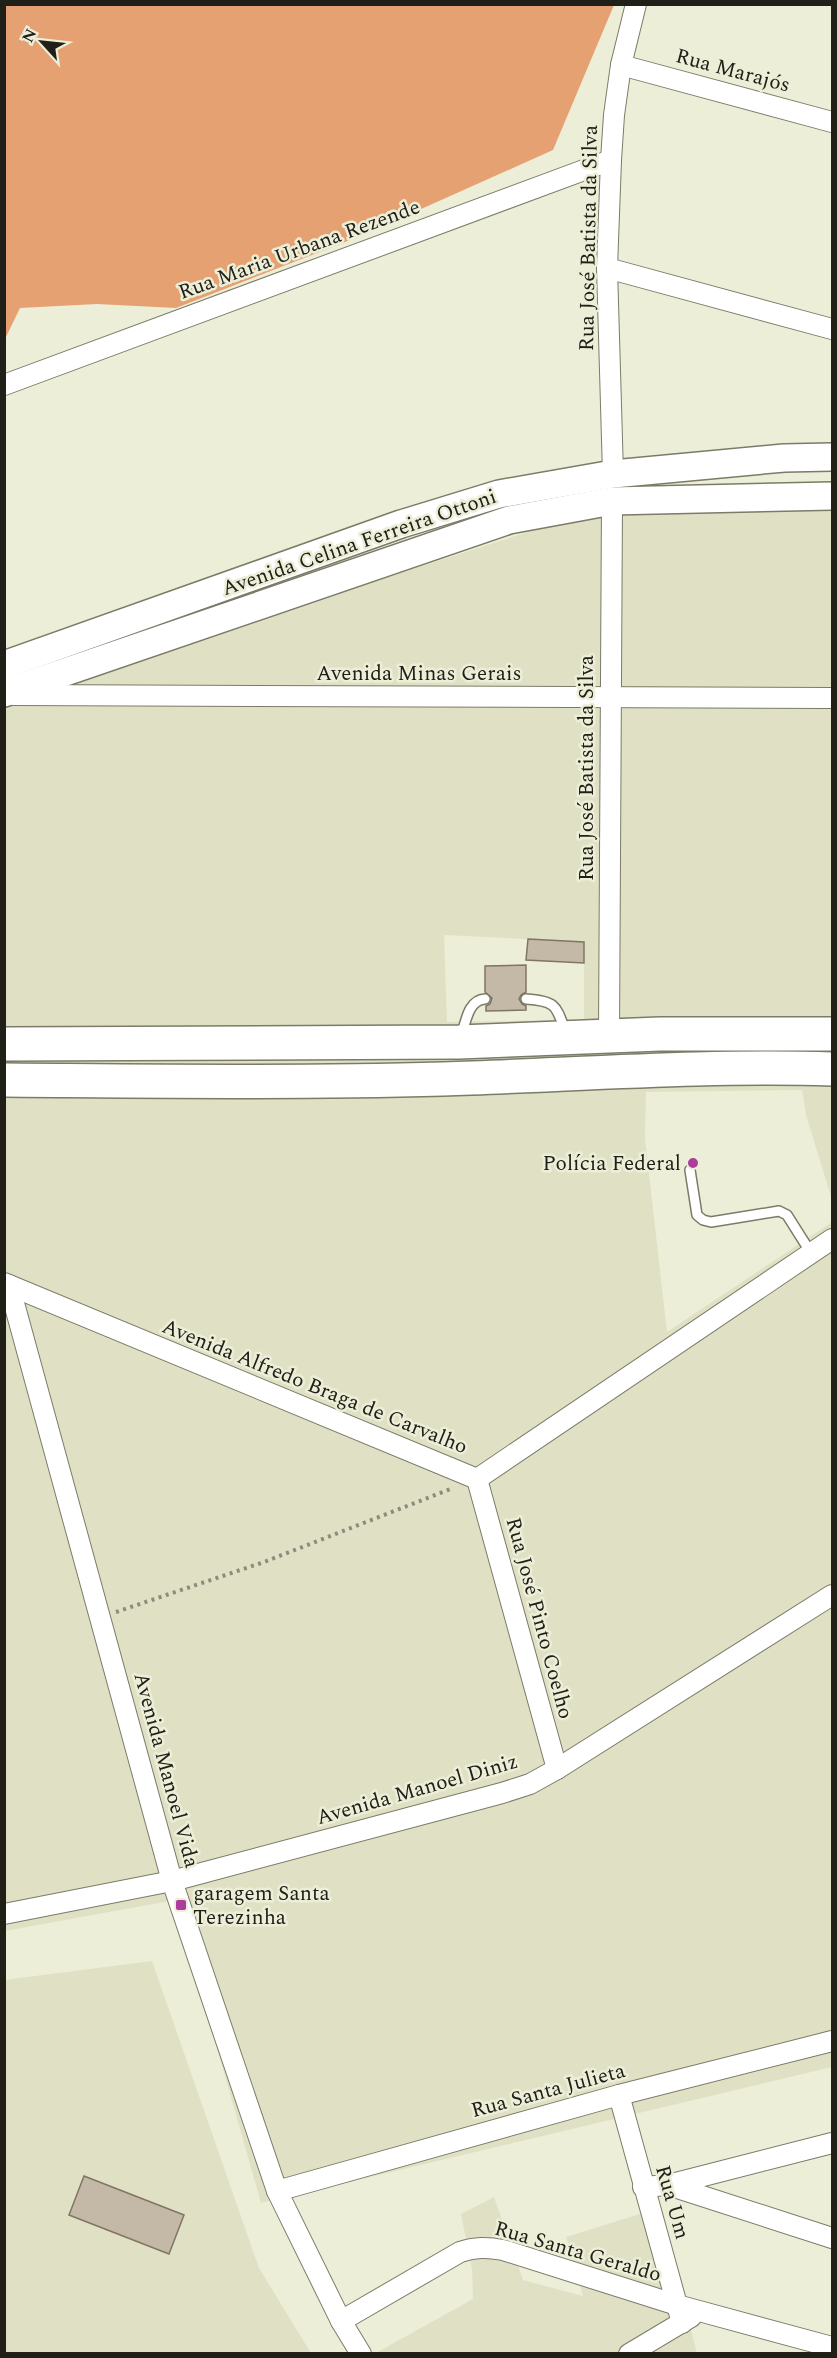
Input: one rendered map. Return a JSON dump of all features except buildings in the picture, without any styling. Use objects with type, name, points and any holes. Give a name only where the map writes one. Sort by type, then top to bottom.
[{"type":"highway","points":[[4,1044],[459,1042],[609,1035],[832,1034]]},
{"type":"highway","points":[[4,1080],[443,1079],[655,1070],[832,1069]]},
{"type":"main road","name":"Avenida Celina Ferreira Ottoni","points":[[4,665],[401,524],[499,494],[613,474],[784,458],[832,457]]},
{"type":"main road","name":"Avenida Celina Ferreira Ottoni","points":[[4,694],[509,520],[612,501],[832,496]]},
{"type":"street","name":"Rua José Batista da Silva","points":[[613,474],[607,268],[611,160],[621,65],[636,4]]},
{"type":"street","name":"Rua Marajós","points":[[621,65],[832,122]]},
{"type":"street","name":"Rua Maria Urbana Rezende","points":[[4,385],[611,160]]},
{"type":"street","points":[[607,268],[832,329]]},
{"type":"street","name":"Rua José Batista da Silva","points":[[609,1035],[612,501]]},
{"type":"street","name":"Avenida Minas Gerais","points":[[4,694],[832,698]]},
{"type":"street","name":"Avenida Alfredo Braga de Carvalho","points":[[7,1284],[477,1479],[832,1239]]},
{"type":"street","name":"Avenida Manoel Vida","points":[[7,1284],[101,1617],[172,1881],[277,2191],[341,2321],[361,2354]]},
{"type":"street","name":"Rua José Pinto Coelho","points":[[477,1479],[557,1769]]},
{"type":"street","name":"Avenida Manoel Diniz","points":[[4,1914],[172,1881],[530,1784],[832,1595]]},
{"type":"street","name":"Rua Santa Julieta","points":[[277,2191],[619,2095],[832,2041]]},
{"type":"street","name":"Rua Um","points":[[619,2095],[680,2314]]},
{"type":"street","points":[[643,2187],[668,2185],[832,2143]]},
{"type":"street","points":[[668,2185],[832,2238]]},
{"type":"street","name":"Rua Santa Geraldo","points":[[341,2321],[460,2252],[473,2248],[503,2250],[680,2314]]},
{"type":"street","points":[[629,2354],[680,2314],[700,2311],[832,2347]]},
{"type":"lane","points":[[459,1042],[473,1004],[479,999],[485,999]]},
{"type":"lane","points":[[526,999],[545,1000],[556,1006],[567,1038]]},
{"type":"lane","points":[[690,1170],[697,1215],[703,1220],[711,1222],[779,1211],[787,1215],[811,1253]]},
{"type":"path","points":[[101,1617],[264,1562],[477,1479]]},
{"type":"shaded area","points":[[5,4],[614,5],[553,150],[363,235],[176,308],[97,304],[20,308],[5,339]]},
{"type":"shaded area","points":[[832,506],[832,1200],[806,1115],[802,1090],[646,1092],[645,1138],[667,1332],[832,1222],[832,2067],[261,2203],[175,1900],[5,1931],[4,703],[126,661],[568,519],[626,510]],"holes":[[[444,935],[584,942],[584,1020],[447,1022]]]},
{"type":"shaded area","points":[[152,1961],[259,2268],[311,2353],[5,2353],[4,1980]]},
{"type":"shaded area","points":[[494,2197],[523,2280],[583,2296],[566,2237],[659,2208],[697,2353],[374,2354],[473,2299],[472,2269],[461,2214]]},
{"type":"place","name":"Polícia Federal","points":[[693,1163]]},
{"type":"place","name":"garagem Santa Terezinha","points":[[181,1905]]}]
